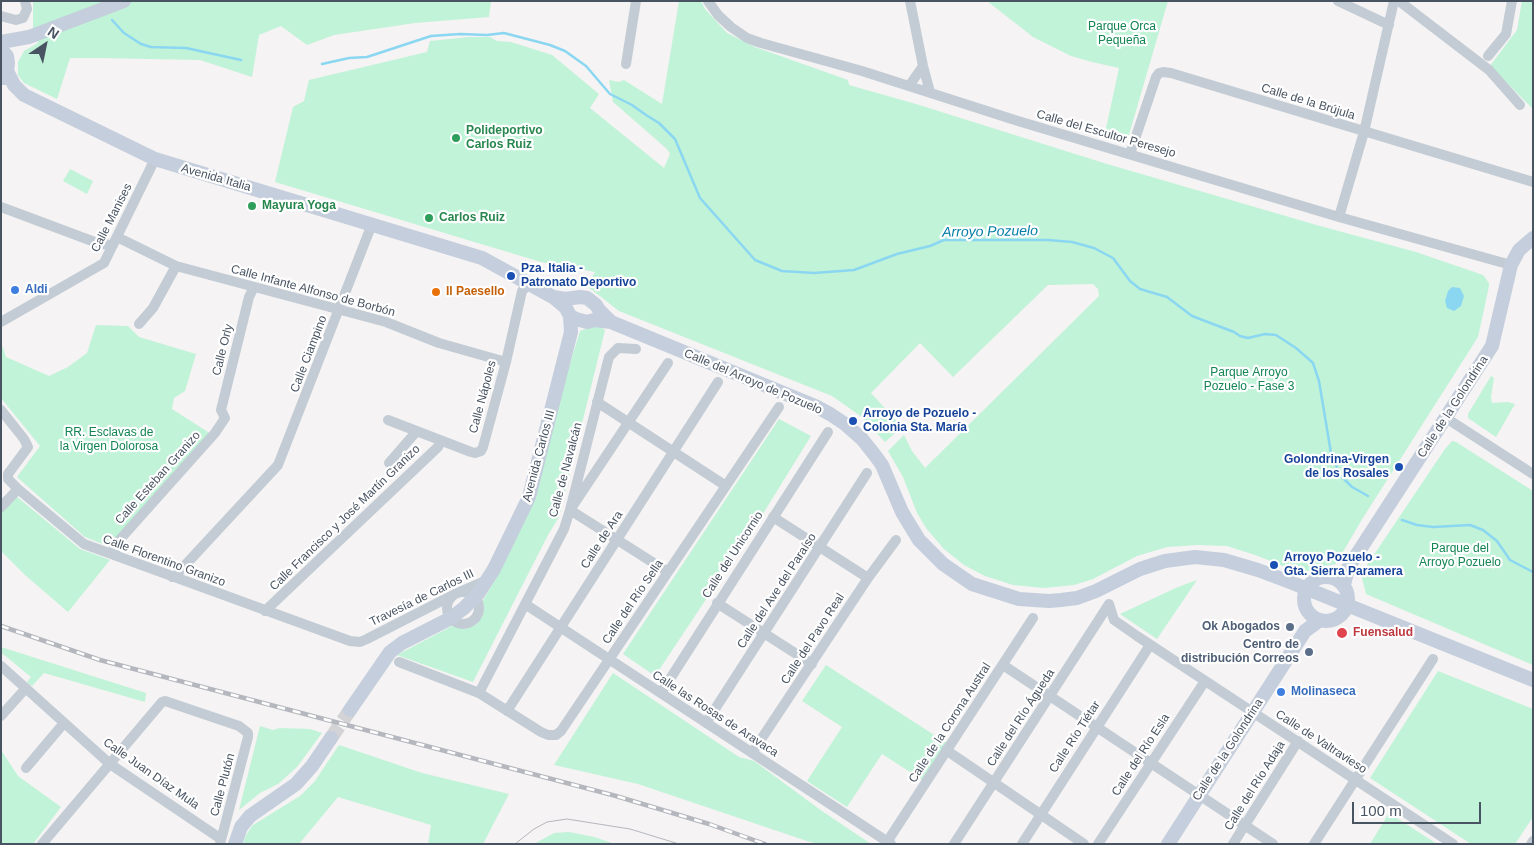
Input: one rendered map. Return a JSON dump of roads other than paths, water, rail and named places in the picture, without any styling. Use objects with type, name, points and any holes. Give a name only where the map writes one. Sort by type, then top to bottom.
[{"type":"main road","points":[[1,42],[29,37],[124,1]]},
{"type":"main road","points":[[6,72],[19,46],[29,37]]},
{"type":"main road","name":"Avenida Italia","points":[[1,49],[7,56],[6,72],[14,85],[24,95],[155,159],[482,258],[526,287],[553,297],[569,308]]},
{"type":"main road","points":[[1,88],[24,95]]},
{"type":"main road","name":"Calle de la Golondrina","points":[[1344,585],[1348,568],[1492,346],[1511,265],[1519,250],[1533,238]]},
{"type":"main road","points":[[571,332],[576,326],[592,317],[596,305],[587,298],[580,297],[569,308],[592,317]]},
{"type":"main road","name":"Avenida Carlos III","points":[[350,710],[390,652],[402,643],[451,618],[474,598],[488,580],[529,497],[571,332],[569,308]]},
{"type":"main road","name":"Calle del Arroyo de Pozuelo","points":[[592,317],[611,322],[815,406],[846,424],[862,439],[882,465],[902,512],[919,540],[943,564],[972,584],[1019,599],[1061,600],[1077,598],[1096,591],[1152,564],[1195,557],[1211,558],[1236,563],[1306,589],[1533,680]]},
{"type":"main road","name":"Calle de la Golondrina","points":[[1168,844],[1315,616],[1304,601],[1309,584],[1317,578],[1331,577],[1348,568]]},
{"type":"main road","points":[[1315,616],[1336,619],[1347,606],[1348,595],[1344,585],[1331,577]]},
{"type":"main road","points":[[235,843],[241,827],[250,816],[282,795],[300,780],[332,738]]},
{"type":"street","points":[[1,16],[16,20],[23,18],[28,9],[26,1]]},
{"type":"street","points":[[626,64],[636,1]]},
{"type":"street","name":"Calle del Escultor Peresejo","points":[[708,1],[718,15],[731,27],[747,38],[761,43],[930,92],[1018,121],[1339,217],[1511,265]]},
{"type":"street","points":[[910,1],[930,92]]},
{"type":"street","points":[[1338,1],[1389,25]]},
{"type":"street","points":[[1339,217],[1364,132],[1394,1]]},
{"type":"street","points":[[1399,1],[1489,70],[1520,105]]},
{"type":"street","points":[[1488,56],[1506,34],[1512,1]]},
{"type":"street","points":[[909,86],[923,66]]},
{"type":"street","name":"Calle de la Brújula","points":[[1130,154],[1156,77],[1159,73],[1164,72],[1533,182]]},
{"type":"street","name":"Calle Manises","points":[[1,322],[104,263],[155,159]]},
{"type":"street","name":"Calle Infante Alfonso de Borbón","points":[[1,206],[100,244],[115,241],[176,266],[386,322],[439,343],[506,362]]},
{"type":"street","name":"Calle Ciampino","points":[[172,577],[176,575],[278,465],[372,224]]},
{"type":"street","points":[[139,324],[153,308],[176,266]]},
{"type":"street","name":"Calle Orly","points":[[225,418],[221,410],[249,297],[254,287]]},
{"type":"street","name":"Calle Nápoles","points":[[388,420],[441,442],[475,453],[480,451],[483,447],[526,287]]},
{"type":"street","name":"Calle de Navalcán","points":[[479,693],[564,529],[609,357],[618,348],[636,349]]},
{"type":"street","points":[[668,363],[570,510],[668,572]]},
{"type":"street","name":"Calle de Ara","points":[[507,711],[718,382]]},
{"type":"street","points":[[597,402],[726,486]]},
{"type":"street","name":"Calle del Río Sella","points":[[479,693],[541,732],[548,735],[556,735],[561,731],[779,407]]},
{"type":"street","points":[[1,410],[28,447],[8,474],[8,479],[18,489],[1,507]]},
{"type":"street","name":"Calle Esteban Granizo","points":[[116,555],[114,551],[116,545],[215,434],[225,418]]},
{"type":"street","points":[[1446,418],[1533,474]]},
{"type":"street","points":[[389,463],[416,432]]},
{"type":"street","name":"Calle del Unicornio","points":[[661,693],[828,432]]},
{"type":"street","name":"Calle Francisco y José Martín Granizo","points":[[265,612],[438,448],[441,442]]},
{"type":"street","name":"Calle del Ave del Paraíso","points":[[706,723],[867,473]]},
{"type":"street","name":"Calle Florentino Granizo","points":[[18,489],[84,544],[265,612],[350,641],[360,642],[367,639]]},
{"type":"street","points":[[773,517],[868,578]]},
{"type":"street","name":"Calle del Pavo Real","points":[[752,753],[868,578],[896,540]]},
{"type":"street","name":"Travesía de Carlos III","points":[[367,639],[457,593],[488,580]]},
{"type":"street","points":[[451,618],[448,610],[449,603],[457,593],[470,594],[474,598]]},
{"type":"street","points":[[717,603],[812,664]]},
{"type":"street","name":"Calle las Rosas de Aravaca","points":[[525,604],[889,843]]},
{"type":"street","name":"Calle de Valtravieso","points":[[1109,604],[1114,620],[1454,844]]},
{"type":"street","name":"Calle del Río Águeda","points":[[954,844],[1109,604]]},
{"type":"street","name":"Calle de la Corona Austral","points":[[889,843],[946,750],[1033,618]]},
{"type":"street","name":"Calle Río Tiétar","points":[[1022,844],[1150,645]]},
{"type":"street","points":[[1314,844],[1433,659]]},
{"type":"street","points":[[399,662],[479,693]]},
{"type":"street","points":[[1003,665],[1273,844]]},
{"type":"street","name":"Calle Juan Díaz Mula","points":[[1,666],[110,764],[221,841]]},
{"type":"street","name":"Calle del Río Esla","points":[[1098,844],[1205,681]]},
{"type":"street","points":[[1,716],[26,688]]},
{"type":"street","name":"Calle Plutón","points":[[110,764],[162,702],[165,701],[239,726],[248,733],[248,737],[221,841]]},
{"type":"street","points":[[26,768],[64,723]]},
{"type":"street","name":"Calle del Río Adaja","points":[[1233,844],[1298,742]]},
{"type":"street","points":[[946,750],[1084,844]]},
{"type":"street","points":[[42,844],[110,764]]},
{"type":"water","points":[[1452,287],[1460,288],[1464,296],[1461,306],[1454,311],[1447,308],[1445,301],[1448,291]]},
{"type":"waterway","name":"Arroyo Pozuelo","points":[[112,20],[124,33],[141,44],[151,47],[186,48],[241,60]]},
{"type":"waterway","name":"Arroyo Pozuelo","points":[[322,64],[349,58],[367,57],[431,36],[460,34],[487,35],[504,33],[550,45],[565,51],[586,66],[610,94],[632,105],[659,123],[675,139],[700,198],[755,260],[782,271],[814,273],[854,270],[897,254],[930,246],[944,240],[1048,240],[1072,242],[1094,248],[1113,258],[1130,281],[1140,289],[1167,297],[1192,316],[1240,336],[1248,338],[1265,334],[1276,335],[1296,348],[1313,363],[1319,381],[1331,453],[1340,475],[1352,487],[1368,496]]},
{"type":"waterway","name":"Arroyo Pozuelo","points":[[1402,520],[1417,525],[1433,527],[1470,525],[1483,530],[1497,541],[1510,560],[1533,572]]},
{"type":"tunnel","points":[[331,738],[350,710]]},
{"type":"tram line","points":[[515,844],[534,829],[547,822],[567,819],[630,829],[679,844]]},
{"type":"railway","points":[[1,626],[100,660],[616,796],[709,824],[765,844]]},
{"type":"place","name":"Polideportivo Carlos Ruiz","points":[[456,138]]},
{"type":"place","name":"Mayura Yoga","points":[[252,206]]},
{"type":"place","name":"Carlos Ruiz","points":[[429,218]]},
{"type":"place","name":"Pza. Italia - Patronato Deportivo","points":[[511,276]]},
{"type":"place","name":"Aldi","points":[[15,290]]},
{"type":"place","name":"Il Paesello","points":[[436,292]]},
{"type":"place","name":"Arroyo de Pozuelo - Colonia Sta. María","points":[[853,421]]},
{"type":"place","name":"Golondrina-Virgen de los Rosales","points":[[1399,467]]},
{"type":"place","name":"Arroyo Pozuelo - Gta. Sierra Paramera","points":[[1274,565]]},
{"type":"place","name":"Ok Abogados","points":[[1290,627]]},
{"type":"place","name":"Fuensalud","points":[[1342,633]]},
{"type":"place","name":"Centro de distribución Correos","points":[[1309,652]]},
{"type":"place","name":"Molinaseca","points":[[1281,692]]},
{"type":"park label","name":"Parque Orca Pequeña","points":[[1122,34]]},
{"type":"park label","name":"Parque Arroyo Pozuelo - Fase 3","points":[[1249,380]]},
{"type":"park label","name":"RR. Esclavas de la Virgen Dolorosa","points":[[109,440]]},
{"type":"park label","name":"Parque del Arroyo Pozuelo","points":[[1460,556]]}]
